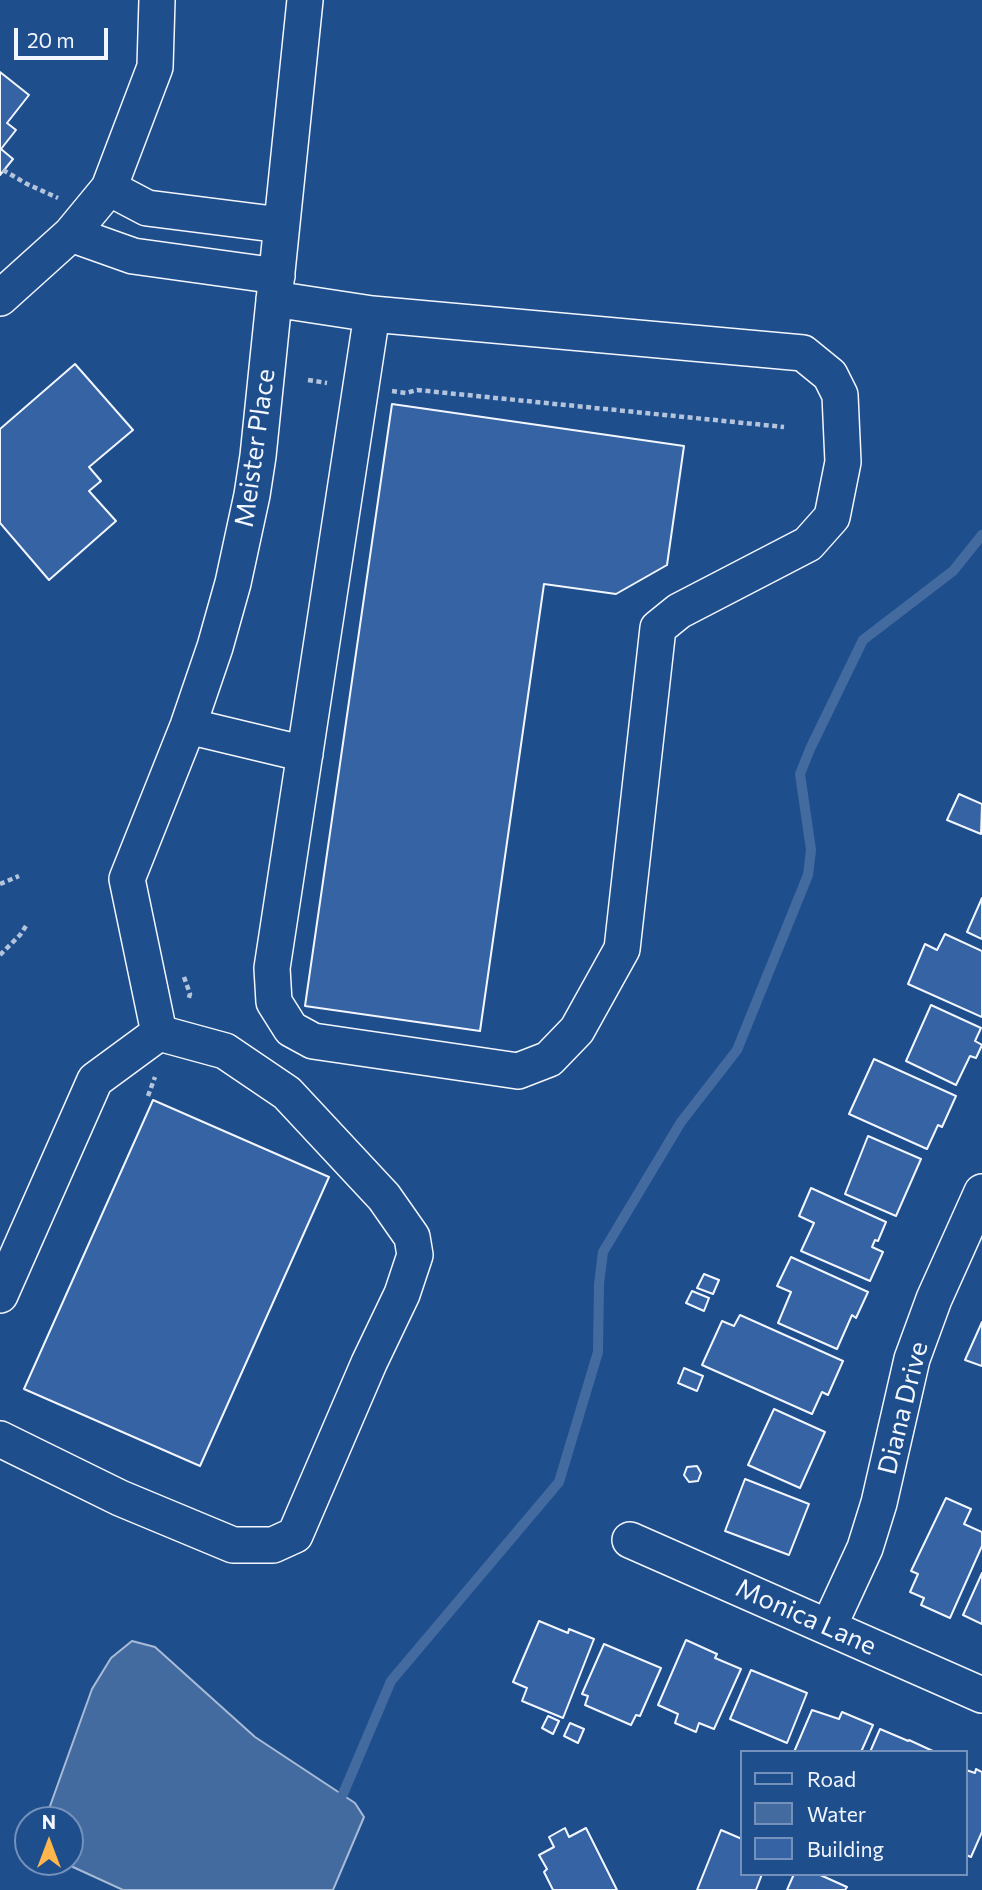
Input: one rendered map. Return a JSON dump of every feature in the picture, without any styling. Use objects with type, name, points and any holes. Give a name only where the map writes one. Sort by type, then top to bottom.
[{"type":"street","points":[[0,298],[78,225],[109,188],[155,66],[157,0]]},
{"type":"street","name":"Meister Place","points":[[159,1033],[127,879],[188,726],[215,646],[253,495],[305,0]]},
{"type":"street","points":[[109,188],[147,208],[282,225]]},
{"type":"street","points":[[78,225],[133,256],[275,288],[372,314],[803,353],[830,375],[840,395],[843,462],[832,517],[808,544],[679,611],[658,628],[622,948],[577,1030],[549,1059],[518,1071],[313,1041],[290,1029],[274,1002],[272,968],[372,314]]},
{"type":"street","points":[[188,726],[305,754]]},
{"type":"street","points":[[0,1295],[95,1080],[159,1033],[225,1051],[287,1094],[384,1197],[412,1237],[415,1255],[402,1294],[369,1363],[295,1535],[273,1545],[233,1545],[120,1498],[0,1439]]},
{"type":"street","name":"Diana Drive","points":[[829,1626],[865,1548],[879,1503],[912,1359],[934,1299],[980,1200]]},
{"type":"street","name":"Monica Lane","points":[[630,1541],[982,1695]]},
{"type":"path","points":[[3,170],[53,195],[78,225]]},
{"type":"path","points":[[308,380],[328,383]]},
{"type":"path","points":[[384,390],[406,393],[416,390],[784,427]]},
{"type":"path","points":[[0,884],[19,876]]},
{"type":"path","points":[[0,955],[26,926]]},
{"type":"path","points":[[184,976],[190,994],[186,1006]]},
{"type":"water","points":[[132,1641],[155,1647],[255,1737],[355,1803],[364,1817],[333,1890],[123,1890],[84,1872],[84,1806],[50,1806],[92,1689],[111,1658]]},
{"type":"building","points":[[0,72],[29,95],[7,123],[16,130],[1,149],[13,159],[0,175]]},
{"type":"building","points":[[75,364],[133,430],[89,467],[101,481],[89,491],[116,521],[49,580],[0,523],[0,429]]},
{"type":"building","points":[[392,404],[684,446],[667,565],[616,594],[544,584],[480,1031],[305,1006]]},
{"type":"building","points":[[959,794],[982,804],[981,834],[947,820]]},
{"type":"building","points":[[982,898],[982,939],[967,932]]},
{"type":"building","points":[[945,934],[982,951],[982,1017],[908,984],[925,944],[937,950]]},
{"type":"building","points":[[931,1005],[981,1028],[975,1041],[982,1045],[976,1058],[970,1056],[956,1085],[906,1061]]},
{"type":"building","points":[[874,1059],[956,1096],[942,1127],[938,1125],[927,1149],[849,1114]]},
{"type":"building","points":[[153,1100],[329,1177],[200,1466],[24,1389]]},
{"type":"building","points":[[868,1136],[921,1159],[896,1216],[845,1194]]},
{"type":"building","points":[[811,1188],[886,1222],[878,1241],[875,1240],[872,1247],[883,1252],[870,1281],[801,1251],[814,1223],[799,1216]]},
{"type":"building","points":[[791,1257],[868,1292],[856,1318],[852,1315],[837,1349],[778,1323],[791,1292],[777,1286]]},
{"type":"building","points":[[704,1274],[719,1280],[713,1294],[697,1288]]},
{"type":"building","points":[[692,1291],[709,1298],[704,1311],[686,1303]]},
{"type":"building","points":[[740,1315],[843,1361],[828,1395],[822,1392],[812,1414],[702,1365],[722,1321],[734,1326]]},
{"type":"building","points":[[982,1322],[982,1366],[965,1360]]},
{"type":"building","points":[[684,1368],[703,1376],[697,1391],[678,1383]]},
{"type":"building","points":[[774,1409],[825,1432],[800,1488],[748,1465]]},
{"type":"building","points":[[697,1466],[701,1473],[698,1481],[689,1482],[684,1475],[687,1467]]},
{"type":"building","points":[[745,1479],[809,1504],[789,1555],[725,1531]]},
{"type":"building","points":[[946,1498],[971,1509],[964,1524],[982,1532],[982,1546],[950,1618],[921,1605],[924,1598],[910,1592],[918,1574],[911,1571]]},
{"type":"building","points":[[982,1573],[982,1624],[963,1615]]},
{"type":"building","points":[[539,1621],[568,1633],[569,1629],[594,1639],[563,1718],[522,1701],[527,1688],[513,1682]]},
{"type":"building","points":[[686,1640],[717,1654],[715,1658],[741,1669],[714,1729],[699,1723],[696,1732],[675,1723],[678,1714],[658,1705]]},
{"type":"building","points":[[604,1644],[661,1668],[640,1716],[636,1715],[631,1725],[585,1705],[588,1696],[582,1694]]},
{"type":"building","points":[[751,1670],[807,1693],[787,1743],[730,1719]]},
{"type":"building","points":[[812,1710],[839,1719],[842,1712],[873,1725],[862,1750],[795,1750]]},
{"type":"building","points":[[548,1716],[559,1721],[553,1734],[542,1728]]},
{"type":"building","points":[[570,1723],[584,1729],[578,1743],[564,1736]]},
{"type":"building","points":[[880,1729],[931,1750],[871,1750]]},
{"type":"building","points":[[976,1769],[982,1772],[982,1832],[971,1857],[968,1856],[968,1771],[975,1773]]},
{"type":"building","points":[[565,1828],[569,1837],[586,1828],[617,1890],[553,1890],[544,1872],[547,1869],[539,1855],[554,1847],[549,1837]]},
{"type":"building","points":[[721,1830],[740,1838],[740,1876],[761,1876],[756,1890],[697,1890]]},
{"type":"building","points":[[793,1876],[822,1876],[847,1887],[845,1890],[787,1890]]},
{"type":"waterway","points":[[343,1794],[391,1681],[559,1482],[598,1352],[599,1284],[603,1252],[681,1122],[737,1050],[808,875],[811,850],[800,774],[863,640],[953,571],[982,535]]}]
